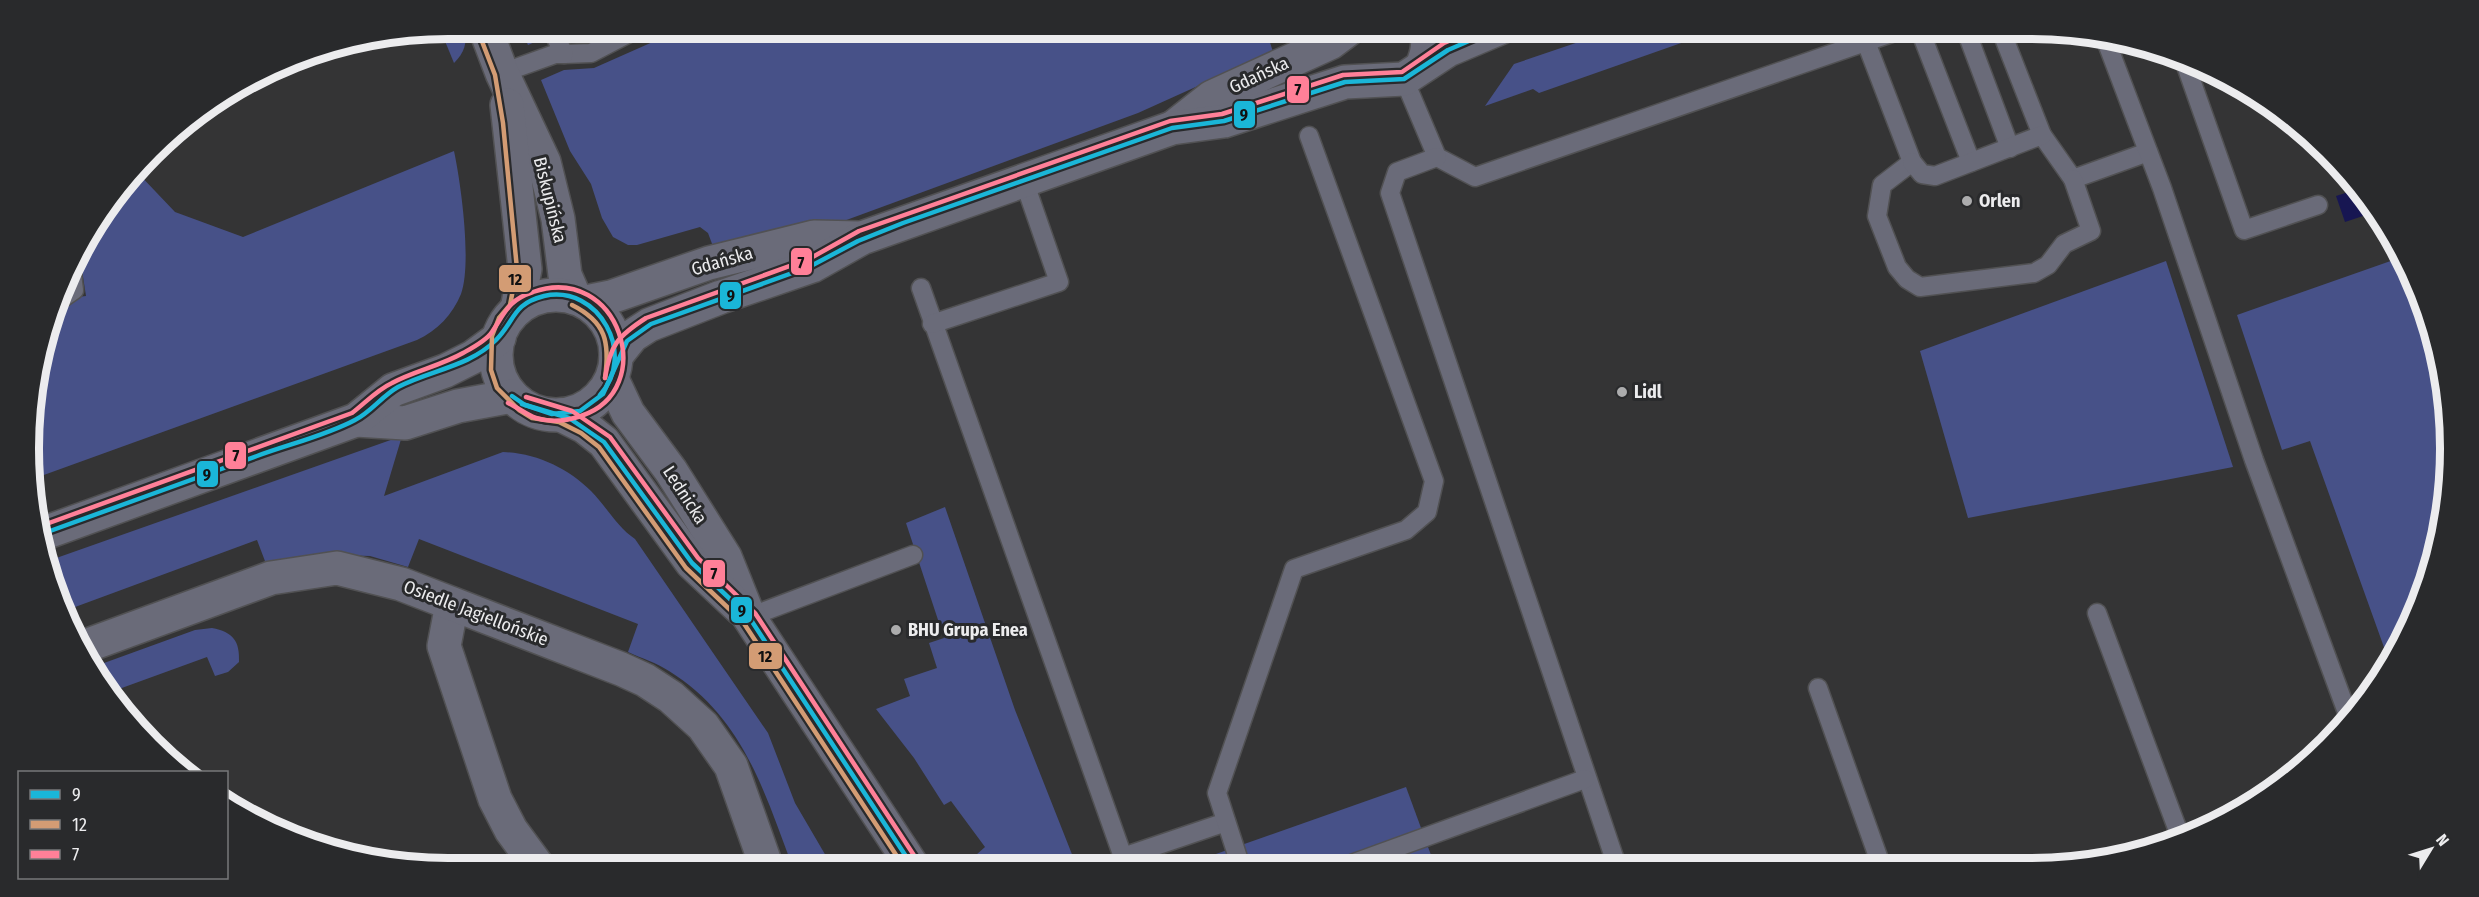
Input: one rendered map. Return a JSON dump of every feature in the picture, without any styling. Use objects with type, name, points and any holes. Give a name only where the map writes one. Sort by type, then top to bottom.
[{"type":"street","name":"Biskupińska","points":[[489,39],[502,73],[544,162],[558,219],[565,275],[580,300]]},
{"type":"street","name":"Gdańska","points":[[1172,128],[1212,97],[1336,39]]},
{"type":"street","name":"Gdańska","points":[[1351,39],[1351,49],[1355,62],[1400,74]]},
{"type":"street","points":[[1400,74],[1427,54],[1429,39]]},
{"type":"street","name":"Gdańska","points":[[614,368],[632,336],[649,326],[721,297],[812,266],[862,238],[1172,128],[1224,121],[1345,82],[1400,74],[1474,39]]},
{"type":"street","name":"Biskupińska","points":[[502,73],[510,122],[525,268],[517,309]]},
{"type":"street","name":"Gdańska","points":[[580,300],[611,297],[709,263],[814,237],[862,238]]},
{"type":"street","points":[[544,296],[580,300],[600,313],[610,328],[614,368],[591,404],[578,411],[561,415],[535,411],[512,396],[503,383],[498,368],[499,338],[505,322],[517,309],[544,296]]},
{"type":"street","points":[[48,532],[356,420],[393,390],[445,371],[473,357],[499,338]]},
{"type":"street","name":"Lednicka","points":[[614,368],[628,413],[671,471],[725,557],[749,617],[907,858]]},
{"type":"street","points":[[356,420],[405,423],[458,406],[512,396]]},
{"type":"street","name":"Lednicka","points":[[561,415],[585,427],[604,442],[692,563],[749,617]]},
{"type":"street","name":"Osiedle Jagiellońskie","points":[[89,645],[271,578],[337,568],[401,584],[621,669],[645,680],[671,697],[703,726],[731,766],[764,858]]},
{"type":"street","points":[[452,604],[444,646],[495,799],[511,830],[532,858]]},
{"type":"lane","points":[[556,39],[564,54]]},
{"type":"lane","points":[[502,73],[555,54],[591,53],[618,39]]},
{"type":"lane","points":[[1400,74],[1437,157],[1475,177],[1875,39]]},
{"type":"lane","points":[[1923,39],[1971,162]]},
{"type":"lane","points":[[1969,39],[2010,148]]},
{"type":"lane","points":[[1912,162],[1882,185],[1877,216],[1897,267],[1907,279],[1920,286],[2034,273],[2048,265],[2064,244],[2091,231],[2073,179],[2042,135],[2004,39]]},
{"type":"lane","points":[[1866,42],[1912,162],[1922,174],[1935,176],[2042,135]]},
{"type":"lane","points":[[2108,47],[2148,152],[2254,460],[2346,709]]},
{"type":"lane","points":[[2188,70],[2244,230],[2318,205]]},
{"type":"lane","points":[[1238,858],[1217,793],[1294,569],[1406,530],[1427,512],[1434,481],[1309,136]]},
{"type":"lane","points":[[2073,179],[2148,152]]},
{"type":"lane","points":[[1437,157],[1397,172],[1390,193],[1585,779],[1614,858]]},
{"type":"lane","points":[[932,324],[1059,282],[1024,181]]},
{"type":"lane","points":[[921,288],[1123,858],[1226,822]]},
{"type":"lane","points":[[749,617],[913,555]]},
{"type":"lane","points":[[2097,613],[2178,830]]},
{"type":"lane","points":[[1818,688],[1879,858]]},
{"type":"lane","points":[[1368,858],[1585,779]]},
{"type":"shaded area","points":[[444,39],[466,39],[464,48],[454,63]]},
{"type":"shaded area","points":[[525,39],[539,39],[539,40],[528,45]]},
{"type":"shaded area","points":[[659,39],[1269,39],[1273,52],[1138,113],[841,222],[714,249],[708,233],[700,227],[637,245],[628,245],[613,237],[602,218],[591,184],[570,151],[541,80],[564,70],[594,68]]},
{"type":"shaded area","points":[[1588,39],[1693,39],[1539,93],[1533,89],[1485,106],[1514,64]]},
{"type":"shaded area","points":[[454,151],[464,223],[466,263],[464,280],[461,294],[454,308],[431,332],[417,340],[40,476],[39,448],[43,395],[53,343],[61,317],[68,298],[86,296],[81,266],[108,221],[141,178],[175,212],[243,237]]},
{"type":"shaded area","points":[[2349,192],[2367,215],[2345,222],[2336,196]]},
{"type":"shaded area","points":[[2394,260],[2398,267],[2426,343],[2436,395],[2440,448],[2436,502],[2426,554],[2409,605],[2386,652],[2310,441],[2282,450],[2237,315]]},
{"type":"shaded area","points":[[2166,261],[2233,467],[1968,518],[1920,351]]},
{"type":"shaded area","points":[[402,436],[384,496],[503,452],[527,455],[551,463],[572,475],[591,491],[623,529],[635,539],[768,733],[795,803],[827,858],[789,858],[761,784],[733,733],[716,710],[664,668],[628,652],[638,624],[419,539],[408,567],[370,556],[340,555],[268,569],[257,540],[71,608],[54,559]]},
{"type":"shaded area","points":[[945,507],[1015,710],[1073,858],[978,858],[976,855],[985,847],[951,801],[944,805],[914,758],[876,709],[910,696],[904,679],[937,668],[929,643],[944,638],[906,523]]},
{"type":"shaded area","points":[[212,628],[230,635],[238,648],[239,662],[228,672],[215,676],[207,657],[118,689],[101,664],[195,630]]},
{"type":"shaded area","points":[[1406,787],[1432,858],[1205,858]]},
{"type":"transit line","name":"12","points":[[481,39],[495,75],[503,123],[517,269],[510,305],[499,318],[492,336],[491,370],[497,388],[519,410],[532,418],[559,422],[581,433],[599,447],[686,568],[743,622],[898,858]]},
{"type":"transit line","name":"7","points":[[605,378],[610,357],[617,342],[628,330],[646,318],[809,259],[859,231],[1170,121],[1222,114],[1343,75],[1402,72],[1444,43],[1454,39]]},
{"type":"transit line","name":"9","points":[[512,396],[525,405],[552,414],[580,411],[603,394],[627,341],[651,324],[809,267],[858,241],[903,223],[1172,128],[1224,121],[1345,82],[1404,79],[1448,50],[1474,39]]},
{"type":"transit line","name":"7","points":[[46,524],[352,413],[387,386],[454,358],[479,344],[489,335],[512,303],[525,295],[563,288],[588,295],[607,311],[619,333],[623,357],[619,381],[605,402],[581,416],[553,421],[533,417],[508,403]]},
{"type":"transit line","name":"9","points":[[48,532],[343,426],[361,417],[398,387],[462,362],[485,349],[502,333],[520,308],[544,296],[564,295],[581,301],[596,312],[606,326],[613,343],[615,361],[610,379],[600,395]]},
{"type":"transit line","name":"12","points":[[572,305],[592,319],[603,334],[607,354],[605,378]]},
{"type":"transit line","name":"7","points":[[526,397],[572,411],[610,437],[698,558],[755,613],[916,858]]},
{"type":"transit line","name":"9","points":[[522,404],[569,418],[604,442],[692,563],[749,617],[907,858]]},
{"type":"place","name":"Orlen","points":[[1967,201]]},
{"type":"place","name":"Lidl","points":[[1622,392]]},
{"type":"place","name":"BHU Grupa Enea","points":[[896,630]]}]
